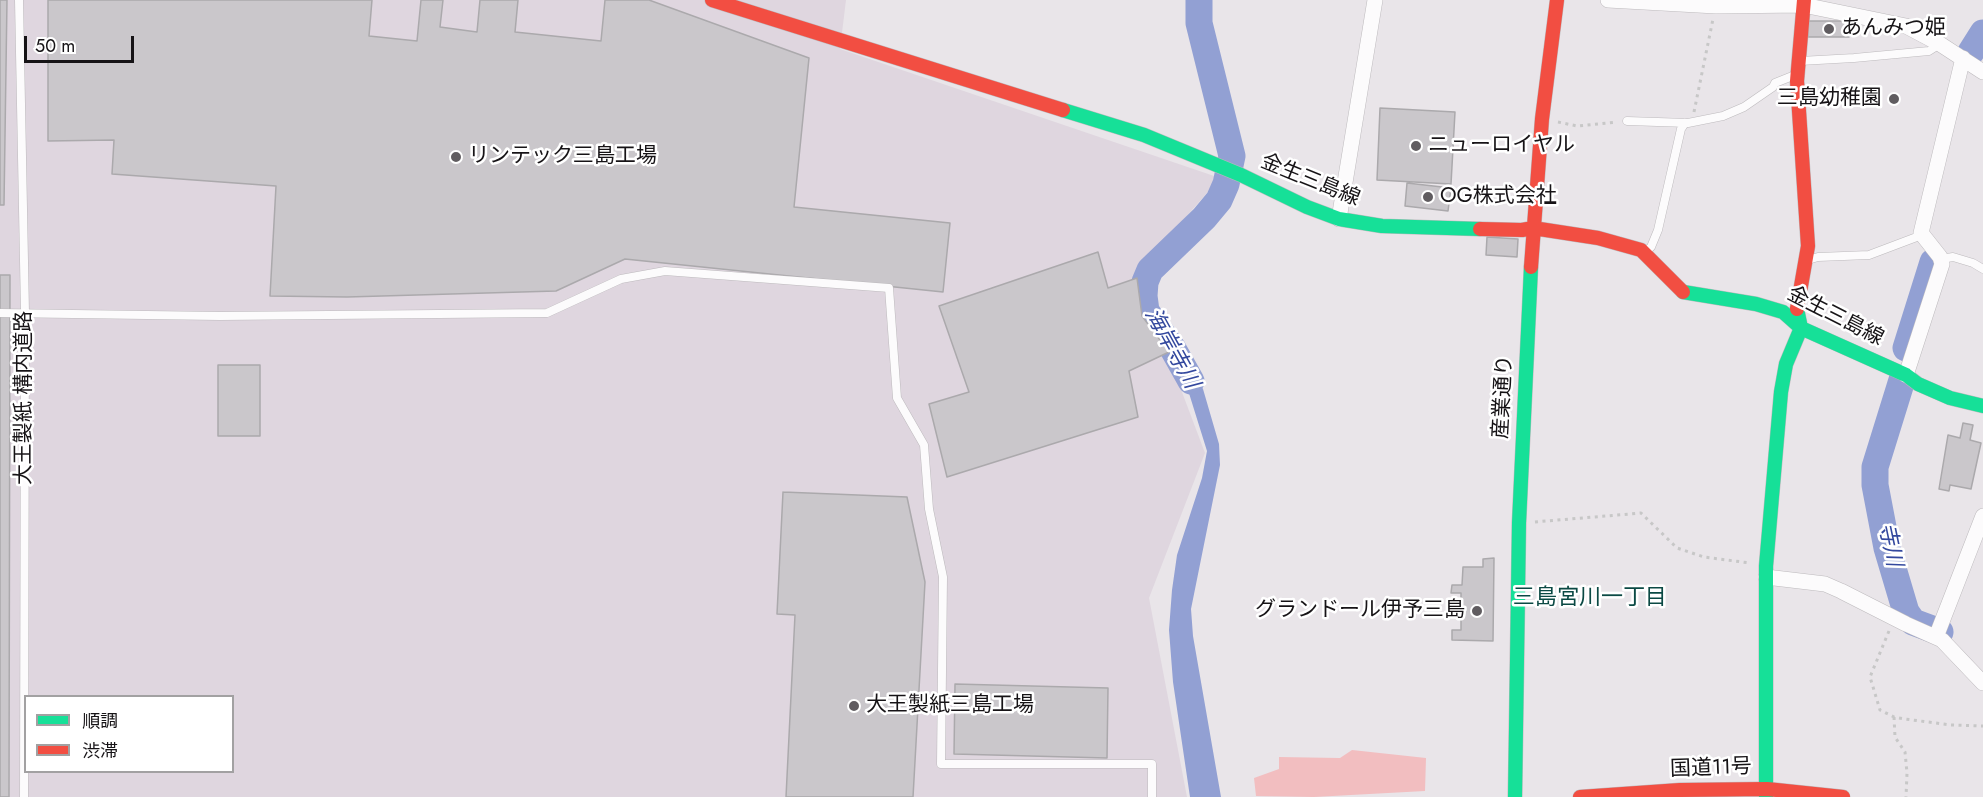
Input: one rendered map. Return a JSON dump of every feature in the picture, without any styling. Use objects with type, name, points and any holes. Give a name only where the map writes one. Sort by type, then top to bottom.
[{"type":"main road","name":"金生三島線","points":[[712,0],[1144,135],[1339,219],[1382,226],[1522,230],[1533,228],[1598,238],[1641,250],[1681,292],[1756,304],[1783,312],[1802,327],[1906,375],[1917,384],[1950,398],[1983,406]]},
{"type":"main road","name":"産業通り","points":[[1515,797],[1519,524],[1533,228],[1542,119],[1557,0]]},
{"type":"main road","points":[[1767,793],[1766,571],[1781,392],[1786,364],[1802,327],[1797,310],[1808,246],[1798,68],[1804,3]]},
{"type":"main road","name":"国道11号","points":[[1580,797],[1680,790],[1843,797]]},
{"type":"street","points":[[1339,219],[1375,0]]},
{"type":"street","points":[[1608,0],[1804,3],[1906,26],[1964,58],[1983,72]]},
{"type":"street","points":[[1906,375],[1942,264],[1941,259],[1921,233],[1964,58]]},
{"type":"street","points":[[1983,516],[1938,631],[1942,640],[1983,682]]},
{"type":"street","points":[[1766,571],[1825,584],[1894,618],[1938,631]]},
{"type":"lane","name":"大王製紙 構内道路","points":[[19,0],[25,313],[24,695]]},
{"type":"lane","points":[[1627,121],[1689,123],[1735,112],[1798,68],[1854,58],[1929,51],[1940,44]]},
{"type":"lane","points":[[1644,253],[1651,247],[1658,230],[1681,129],[1689,123]]},
{"type":"lane","points":[[1807,260],[1818,257],[1869,255],[1922,235]]},
{"type":"lane","points":[[1941,259],[1953,257],[1973,263],[1983,269]]},
{"type":"lane","points":[[0,313],[220,316],[546,313],[621,279],[665,272],[889,288],[897,398],[924,445],[929,509],[943,577],[941,764],[1152,764],[1152,797]]},
{"type":"lane","name":"大王製紙 構内道路","points":[[24,773],[24,797]]},
{"type":"path","points":[[1689,123],[1694,112],[1716,3]]},
{"type":"path","points":[[1542,119],[1577,126],[1627,121]]},
{"type":"path","points":[[1519,524],[1641,513],[1677,548],[1704,557],[1766,571]]},
{"type":"path","points":[[1894,618],[1870,677],[1880,710],[1894,717],[1951,725],[1983,726]]},
{"type":"path","points":[[1894,717],[1895,736],[1905,752],[1906,797]]},
{"type":"shaded area","points":[[0,0],[846,0],[840,49],[1220,178],[1137,273],[1205,453],[1149,598],[1187,797],[0,797]]},
{"type":"shaded area","points":[[1352,750],[1426,758],[1425,791],[1314,797],[1256,796],[1254,778],[1279,769],[1279,757],[1340,758]]},
{"type":"water","points":[[1177,348],[1203,389],[1219,444],[1220,465],[1191,609],[1193,636],[1221,797],[1190,797],[1173,682],[1169,630],[1177,555],[1202,478],[1207,451],[1188,390],[1166,357]]},
{"type":"building","points":[[0,0],[7,0],[4,205],[0,205]]},
{"type":"building","name":"リンテック三島工場","points":[[48,0],[372,0],[369,36],[417,41],[421,0],[443,0],[440,27],[477,32],[480,0],[518,0],[515,32],[601,41],[605,0],[649,0],[809,58],[794,207],[950,223],[943,292],[625,259],[556,291],[347,297],[270,296],[276,186],[112,174],[114,140],[48,141]]},
{"type":"building","name":"あんみつ姫","points":[[1808,21],[1849,21],[1849,37],[1808,37]]},
{"type":"building","name":"ニューロイヤル","points":[[1380,108],[1455,112],[1451,184],[1377,180]]},
{"type":"building","name":"OG株式会社","points":[[1407,183],[1451,188],[1448,211],[1405,206]]},
{"type":"building","points":[[1487,237],[1518,239],[1517,257],[1486,255]]},
{"type":"building","points":[[1098,252],[1108,288],[1137,278],[1142,316],[1169,352],[1129,371],[1138,417],[947,477],[929,404],[969,392],[939,306]]},
{"type":"building","points":[[0,275],[10,275],[9,797],[0,797]]},
{"type":"building","points":[[218,365],[260,365],[260,436],[218,436]]},
{"type":"building","points":[[1963,423],[1973,425],[1970,440],[1981,443],[1971,489],[1950,485],[1949,491],[1939,489],[1948,435],[1960,438]]},
{"type":"building","name":"大王製紙三島工場","points":[[783,492],[907,497],[925,582],[913,797],[786,797],[795,615],[777,614]]},
{"type":"building","name":"グランドール伊予三島","points":[[1494,558],[1493,641],[1452,640],[1452,630],[1461,630],[1461,593],[1451,593],[1452,585],[1462,585],[1463,567],[1483,567],[1483,559]]},
{"type":"building","points":[[955,684],[1108,688],[1107,758],[954,754]]},
{"type":"waterway","name":"海岸寺川","points":[[1191,381],[1173,349],[1146,311],[1144,296],[1145,282],[1150,270],[1204,218],[1219,200],[1226,184],[1232,156],[1199,23],[1199,0]]},
{"type":"waterway","name":"寺川","points":[[1971,52],[1983,33]]},
{"type":"waterway","name":"寺川","points":[[1906,348],[1933,262]]},
{"type":"waterway","name":"寺川","points":[[1902,380],[1875,467],[1875,485],[1887,548],[1906,612],[1913,622],[1940,632]]},
{"type":"traffic: fast","points":[[1063,110],[1144,135],[1339,219],[1382,226],[1480,229]]},
{"type":"traffic: fast","points":[[1515,797],[1519,523],[1531,267]]},
{"type":"traffic: fast","points":[[1683,292],[1756,304],[1783,312],[1801,328],[1906,375],[1918,384],[1950,398],[1983,406]]},
{"type":"traffic: fast","points":[[1766,797],[1766,566],[1781,392],[1786,364],[1801,328],[1797,309]]},
{"type":"traffic: jam","points":[[712,0],[1063,110]]},
{"type":"traffic: jam","points":[[1531,267],[1542,119],[1557,0]]},
{"type":"traffic: jam","points":[[1797,309],[1808,246],[1797,81],[1804,0]]},
{"type":"traffic: jam","points":[[1480,229],[1533,228],[1598,238],[1641,250],[1683,292]]},
{"type":"traffic: jam","points":[[1580,797],[1680,790],[1767,789],[1843,797]]},
{"type":"place","name":"あんみつ姫","points":[[1829,29]]},
{"type":"place","name":"三島幼稚園","points":[[1894,99]]},
{"type":"place","name":"ニューロイヤル","points":[[1416,146]]},
{"type":"place","name":"リンテック三島工場","points":[[456,157]]},
{"type":"place","name":"OG株式会社","points":[[1428,197]]},
{"type":"place","name":"グランドール伊予三島","points":[[1477,611]]},
{"type":"place","name":"大王製紙三島工場","points":[[854,706]]},
{"type":"district","name":"三島宮川一丁目","points":[[1590,599]]}]
